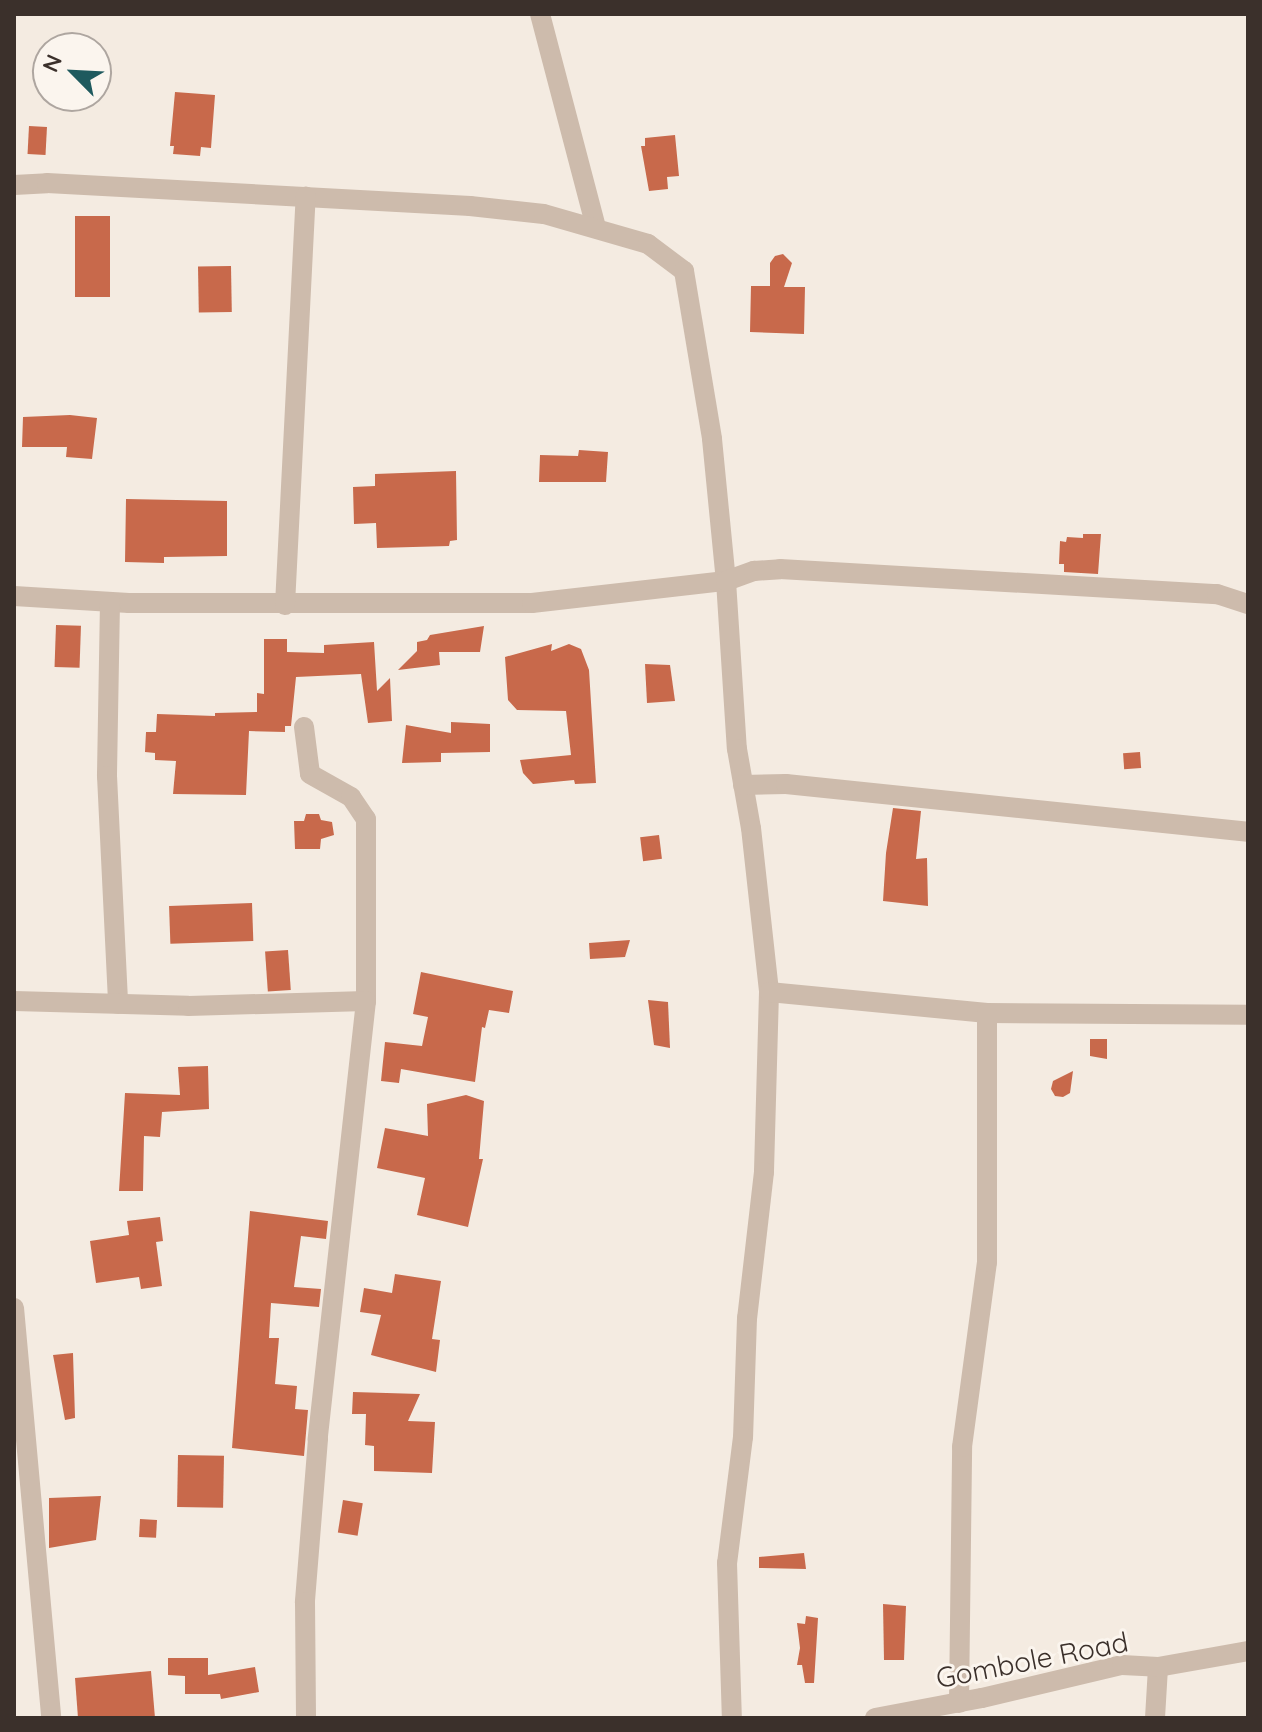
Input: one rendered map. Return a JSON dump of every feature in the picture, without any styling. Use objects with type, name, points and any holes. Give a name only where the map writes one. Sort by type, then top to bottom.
[{"type":"street","points":[[540,14],[596,228]]},
{"type":"street","points":[[14,185],[47,183],[306,197],[470,206],[544,214],[648,244],[684,271],[712,439],[726,581],[737,749],[769,992],[764,1172],[747,1318],[743,1437],[727,1563],[732,1718]]},
{"type":"street","points":[[285,605],[306,197]]},
{"type":"street","points":[[14,596],[110,602],[285,605],[532,603],[726,581],[754,571],[780,569],[1217,594],[1248,604]]},
{"type":"street","points":[[110,602],[107,776],[118,1004]]},
{"type":"street","points":[[304,727],[310,774],[351,797],[366,819],[366,1001],[318,1439],[305,1602],[306,1718]]},
{"type":"street","points":[[743,785],[786,784],[1248,832]]},
{"type":"street","points":[[769,992],[987,1013],[1248,1015]]},
{"type":"street","points":[[14,1001],[316,1005],[366,1001]]},
{"type":"street","points":[[958,1708],[962,1447],[987,1262],[987,1013]]},
{"type":"street","points":[[14,1308],[51,1718]]},
{"type":"street","name":"Gombole Road","points":[[875,1718],[958,1708],[1122,1665],[1158,1667],[1248,1651]]},
{"type":"street","points":[[1155,1718],[1158,1667]]},
{"type":"building","points":[[175,92],[215,95],[211,148],[201,147],[200,156],[173,154],[174,146],[170,146]]},
{"type":"building","points":[[29,126],[47,127],[46,155],[28,154]]},
{"type":"building","points":[[675,135],[679,176],[667,177],[668,189],[649,191],[641,146],[645,146],[645,138]]},
{"type":"building","points":[[75,216],[110,216],[110,297],[75,297]]},
{"type":"building","points":[[783,254],[792,263],[784,287],[805,287],[804,334],[750,332],[751,286],[770,286],[770,263],[775,256]]},
{"type":"building","points":[[231,266],[232,312],[199,313],[198,267]]},
{"type":"building","points":[[70,415],[97,418],[92,459],[66,457],[67,447],[22,447],[23,417]]},
{"type":"building","points":[[579,450],[608,452],[606,482],[539,482],[540,455],[578,456]]},
{"type":"building","points":[[456,471],[457,540],[450,541],[449,546],[377,548],[376,523],[354,524],[353,487],[375,486],[375,474]]},
{"type":"building","points":[[126,499],[227,501],[227,556],[164,557],[164,563],[125,562]]},
{"type":"building","points":[[1083,534],[1101,534],[1098,574],[1064,572],[1064,564],[1059,564],[1060,541],[1066,542],[1067,537],[1083,538]]},
{"type":"building","points":[[56,625],[81,626],[80,668],[55,667]]},
{"type":"building","points":[[484,626],[480,652],[439,652],[440,665],[398,670],[417,651],[417,642],[427,640],[430,635]]},
{"type":"building","points":[[264,639],[287,639],[287,652],[324,653],[324,645],[374,642],[377,691],[390,678],[392,721],[368,723],[361,674],[296,677],[291,726],[285,726],[285,732],[249,731],[246,795],[173,794],[176,761],[155,760],[155,753],[145,752],[146,732],[156,732],[157,714],[215,716],[215,713],[257,712],[257,693],[264,694]]},
{"type":"building","points":[[552,644],[551,651],[569,644],[581,649],[589,670],[596,783],[575,784],[574,780],[533,784],[523,773],[520,760],[571,755],[566,711],[517,710],[508,700],[505,657]]},
{"type":"building","points":[[645,664],[670,665],[675,701],[647,703]]},
{"type":"building","points":[[451,722],[490,724],[490,752],[441,753],[441,762],[402,763],[406,725],[451,733]]},
{"type":"building","points":[[1140,752],[1141,768],[1124,769],[1123,753]]},
{"type":"building","points":[[893,808],[921,811],[916,859],[927,858],[928,906],[883,901]]},
{"type":"building","points":[[306,814],[319,814],[321,820],[332,822],[334,835],[321,839],[320,849],[295,849],[294,821],[304,821]]},
{"type":"building","points":[[659,835],[662,859],[643,861],[640,837]]},
{"type":"building","points":[[252,903],[253,941],[170,944],[169,906]]},
{"type":"building","points":[[630,940],[625,957],[590,959],[589,943]]},
{"type":"building","points":[[288,950],[291,990],[268,992],[265,952]]},
{"type":"building","points":[[421,972],[513,991],[509,1013],[489,1010],[485,1028],[482,1027],[475,1082],[401,1069],[399,1083],[381,1081],[385,1042],[422,1046],[428,1017],[413,1014]]},
{"type":"building","points":[[648,1000],[668,1002],[670,1048],[654,1045]]},
{"type":"building","points":[[1090,1039],[1107,1039],[1107,1059],[1090,1056]]},
{"type":"building","points":[[208,1066],[209,1109],[162,1112],[160,1137],[144,1136],[143,1191],[119,1191],[125,1093],[180,1095],[178,1067]]},
{"type":"building","points":[[1073,1071],[1070,1093],[1063,1097],[1055,1096],[1051,1089],[1053,1081]]},
{"type":"building","points":[[466,1095],[484,1101],[479,1159],[483,1159],[468,1227],[417,1215],[425,1178],[377,1168],[385,1128],[428,1136],[427,1104]]},
{"type":"building","points":[[250,1211],[328,1221],[326,1239],[301,1236],[294,1287],[321,1289],[319,1307],[271,1303],[269,1338],[279,1338],[275,1384],[297,1386],[295,1409],[308,1410],[304,1456],[232,1448]]},
{"type":"building","points":[[160,1217],[163,1241],[156,1242],[162,1286],[141,1289],[139,1277],[96,1283],[90,1241],[129,1235],[127,1221]]},
{"type":"building","points":[[395,1274],[441,1281],[432,1339],[440,1340],[436,1372],[371,1355],[381,1315],[360,1312],[364,1288],[392,1293]]},
{"type":"building","points":[[73,1353],[75,1418],[65,1420],[53,1355]]},
{"type":"building","points":[[353,1392],[420,1394],[408,1421],[435,1422],[432,1473],[374,1471],[374,1446],[365,1445],[366,1414],[352,1414]]},
{"type":"building","points":[[178,1455],[224,1456],[223,1508],[177,1507]]},
{"type":"building","points":[[101,1496],[96,1540],[49,1548],[49,1498]]},
{"type":"building","points":[[343,1500],[363,1503],[358,1536],[338,1533]]},
{"type":"building","points":[[140,1519],[157,1520],[156,1538],[139,1537]]},
{"type":"building","points":[[804,1553],[806,1569],[759,1568],[759,1557]]},
{"type":"building","points":[[883,1604],[906,1606],[904,1660],[884,1660]]},
{"type":"building","points":[[806,1616],[818,1618],[814,1683],[805,1683],[802,1665],[797,1665],[800,1648],[797,1623],[805,1624]]},
{"type":"building","points":[[168,1658],[208,1658],[208,1675],[255,1667],[259,1692],[221,1699],[220,1694],[185,1694],[185,1676],[168,1675]]},
{"type":"building","points":[[151,1671],[155,1718],[78,1718],[75,1678]]}]
